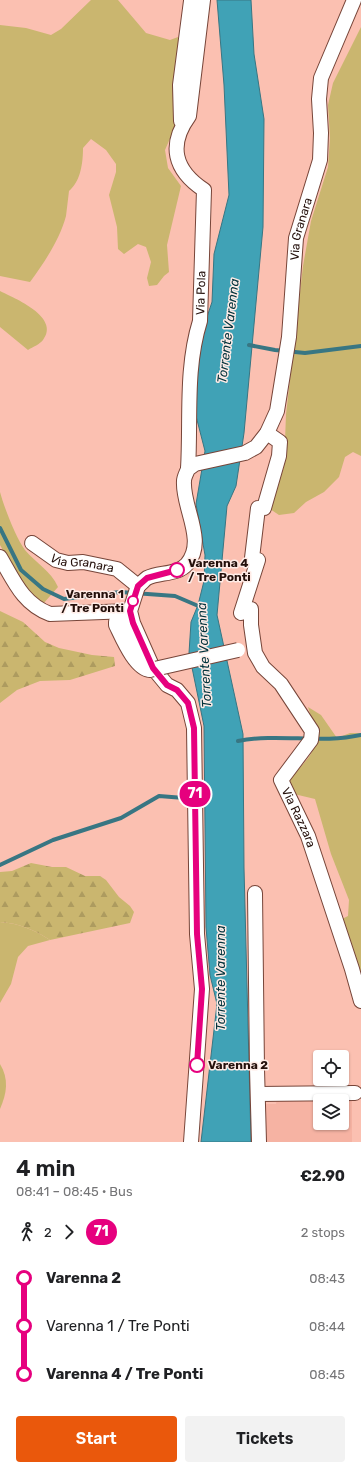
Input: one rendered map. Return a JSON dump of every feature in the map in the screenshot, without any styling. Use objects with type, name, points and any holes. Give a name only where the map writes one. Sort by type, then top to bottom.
[{"type":"street","name":"Via Pola","points":[[192,467],[189,394],[194,338],[200,321],[204,190],[190,181],[179,162],[176,144],[181,127],[189,116],[197,0]]},
{"type":"street","name":"Via Granara","points":[[192,467],[245,453],[256,446],[267,433],[277,412],[289,337],[296,238],[320,160],[319,98],[321,78],[356,6]]},
{"type":"street","name":"Via Razzara","points":[[267,433],[280,442],[279,456],[264,508],[258,508],[252,558],[258,560],[246,611],[263,667],[281,684],[312,731],[311,740],[281,780],[308,836],[352,969],[361,1001]]},
{"type":"street","points":[[191,1142],[202,989],[197,928],[194,728],[188,703],[177,690],[167,685],[153,668],[133,623],[131,609],[138,586],[147,578],[177,570],[186,565],[192,554],[193,528],[187,505],[184,480],[192,467]]},
{"type":"street","name":"Via Granara","points":[[32,543],[56,560],[68,563],[82,562],[117,569],[138,586]]},
{"type":"street","points":[[0,557],[26,600],[38,610],[55,614],[131,609]]},
{"type":"street","points":[[145,650],[137,649],[120,621],[116,622],[116,625],[138,664],[145,669],[150,670],[257,645]]},
{"type":"street","points":[[255,893],[259,1142]]},
{"type":"street","points":[[258,1094],[355,1093]]},
{"type":"shaded area","points":[[349,1097],[352,1097],[352,1142],[265,1142],[265,1104],[276,1104],[277,1099],[313,1098],[313,1130],[349,1130]]},
{"type":"green space","points":[[91,0],[118,0],[146,33],[170,40],[178,37],[179,52],[175,127],[165,150],[168,168],[181,186],[167,245],[169,272],[157,285],[149,286],[147,278],[151,262],[146,247],[138,244],[124,254],[118,249],[117,227],[109,195],[116,172],[116,164],[106,150],[91,139],[83,148],[82,165],[79,177],[69,191],[66,216],[60,233],[41,267],[30,282],[0,276],[0,25],[26,28],[51,35],[61,29]]},
{"type":"green space","points":[[361,27],[361,456],[353,452],[345,457],[339,477],[324,492],[306,502],[294,513],[279,515],[270,509],[284,467],[286,414],[303,266],[311,221],[328,167],[330,138],[328,105],[333,83]]},
{"type":"green space","points":[[0,291],[25,304],[41,316],[46,324],[47,332],[40,343],[28,350],[0,327]]},
{"type":"green space","points":[[0,492],[4,506],[25,550],[43,567],[58,587],[43,604],[34,597],[20,581],[0,545]]},
{"type":"green space","points":[[0,611],[23,622],[45,642],[59,648],[92,655],[114,657],[115,666],[70,680],[40,681],[17,690],[0,703]]},
{"type":"green space","points":[[308,707],[321,715],[337,738],[350,733],[361,733],[361,978],[342,919],[348,916],[349,900],[331,854],[315,799],[294,794],[288,780],[309,757],[315,743],[315,728]]},
{"type":"green space","points":[[31,863],[52,867],[66,867],[85,876],[100,876],[106,880],[119,897],[130,906],[134,912],[130,923],[50,940],[26,928],[0,922],[0,872],[12,871]]},
{"type":"green space","points":[[0,922],[26,928],[50,940],[28,946],[18,957],[11,984],[0,1003]]},
{"type":"green space","points":[[0,1064],[5,1075],[6,1086],[0,1109]]},
{"type":"water","name":"Torrente Varenna","points":[[217,0],[251,0],[254,54],[264,119],[263,227],[244,433],[236,486],[227,506],[217,615],[243,734],[244,868],[251,1142],[201,1142],[217,1004],[210,975],[206,927],[204,726],[189,653],[191,622],[198,605],[204,581],[205,555],[196,504],[205,451],[196,416],[194,370],[204,326],[212,302],[214,254],[229,195],[224,85]]},
{"type":"waterway","points":[[249,345],[275,350],[305,353],[361,346]]},
{"type":"waterway","name":"Torrente Varenna","points":[[0,528],[21,570],[43,589],[64,599],[120,592],[175,596],[203,608]]},
{"type":"waterway","points":[[238,741],[269,738],[330,739],[361,735]]},
{"type":"waterway","points":[[0,865],[53,840],[121,818],[159,796],[209,800]]},
{"type":"bus line","name":"71","points":[[177,570],[147,578],[138,586],[130,611],[133,623],[153,668],[167,685],[177,690],[188,703],[194,728],[197,934],[202,989],[202,1010],[197,1065]]},
{"type":"place","name":"Varenna 4 / Tre Ponti","points":[[177,570]]},
{"type":"place","name":"Varenna 1 / Tre Ponti","points":[[133,601]]},
{"type":"place","name":"Varenna 2","points":[[197,1065]]}]
